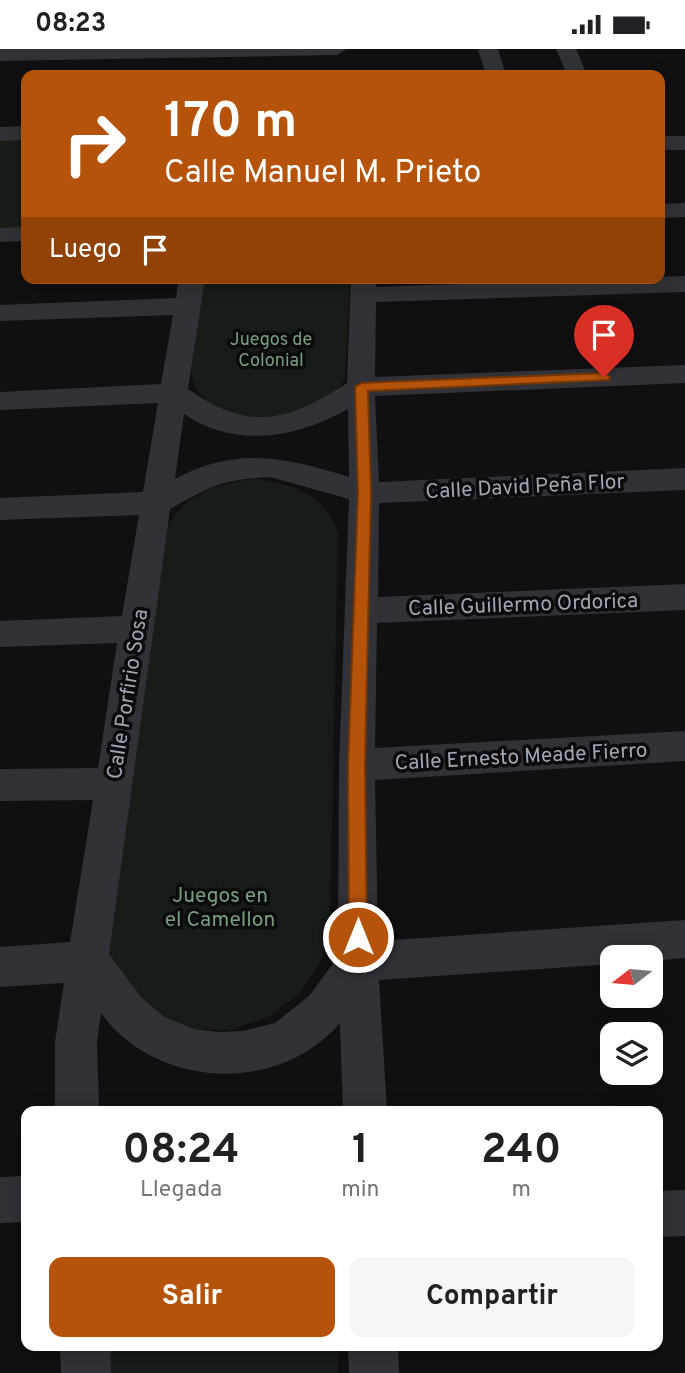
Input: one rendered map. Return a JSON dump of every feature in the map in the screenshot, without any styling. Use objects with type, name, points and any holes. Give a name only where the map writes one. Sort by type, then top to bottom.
[{"type":"street","points":[[328,49],[336,70]]},
{"type":"street","points":[[0,55],[337,49]]},
{"type":"street","points":[[488,49],[494,70]]},
{"type":"street","points":[[566,49],[575,70]]},
{"type":"street","points":[[0,134],[21,133]]},
{"type":"street","points":[[665,143],[685,142]]},
{"type":"street","points":[[665,211],[685,210]]},
{"type":"street","points":[[0,235],[21,234]]},
{"type":"street","name":"Calle Porfirio Sosa","points":[[77,1106],[76,1042],[90,961],[136,629],[191,284]]},
{"type":"street","points":[[365,1106],[358,962],[357,765],[364,493],[361,387],[364,287],[685,284]]},
{"type":"street","points":[[0,313],[188,306]]},
{"type":"street","points":[[0,401],[175,393],[217,420],[240,425],[273,425],[301,421],[335,406],[361,387],[685,374]]},
{"type":"street","points":[[0,509],[156,502],[205,476],[231,469],[270,467],[305,474],[364,493]]},
{"type":"street","name":"Calle David Peña Flor","points":[[364,493],[685,479]]},
{"type":"street","name":"Calle Guillermo Ordorica","points":[[361,611],[685,597]]},
{"type":"street","points":[[0,634],[136,629]]},
{"type":"street","name":"Calle Ernesto Meade Fierro","points":[[357,765],[685,746]]},
{"type":"street","points":[[0,785],[113,784]]},
{"type":"street","points":[[358,962],[685,939]]},
{"type":"street","points":[[0,967],[90,961],[132,1019],[169,1044],[206,1054],[241,1051],[280,1042],[306,1027],[330,1006],[358,962]]},
{"type":"street","points":[[0,1200],[21,1199]]},
{"type":"street","points":[[663,1214],[685,1213]]},
{"type":"street","points":[[85,1351],[86,1373]]},
{"type":"street","points":[[373,1351],[374,1373]]},
{"type":"green space","points":[[21,140],[21,232],[0,233],[0,141]]},
{"type":"green space","name":"Juegos de Colonial","points":[[202,284],[350,284],[345,378],[336,394],[274,420],[225,413],[207,402],[195,388],[191,372]]},
{"type":"green space","name":"Juegos en el Camellon","points":[[256,479],[284,484],[306,493],[323,508],[338,531],[330,925],[321,961],[300,993],[268,1017],[230,1030],[189,1029],[154,1015],[110,957],[107,921],[165,529],[183,506],[203,492]]},
{"type":"green space","points":[[103,1351],[338,1351],[338,1373],[105,1373]]},
{"type":"route","points":[[358,937],[357,765],[364,493],[361,387],[604,377]]}]
